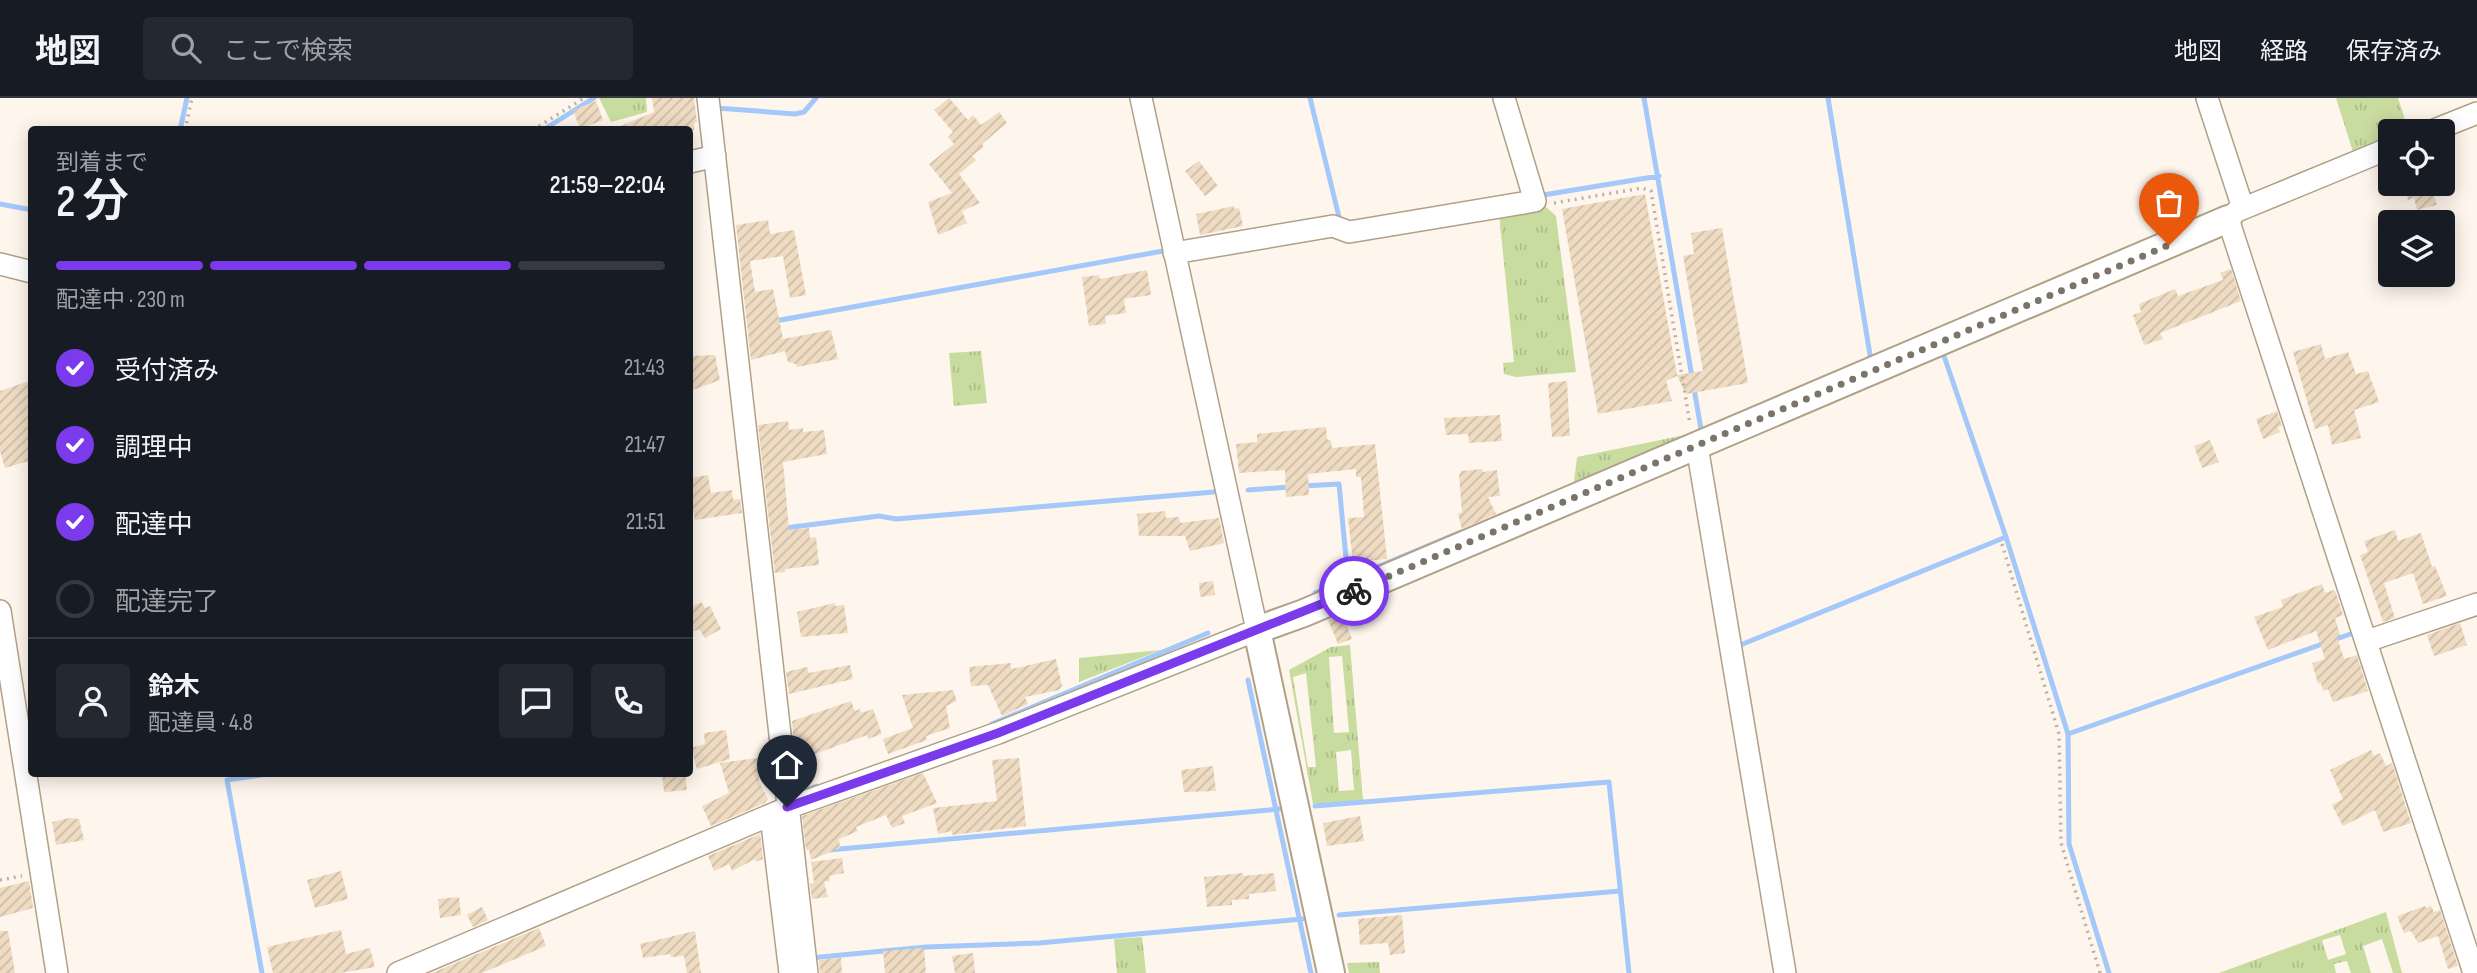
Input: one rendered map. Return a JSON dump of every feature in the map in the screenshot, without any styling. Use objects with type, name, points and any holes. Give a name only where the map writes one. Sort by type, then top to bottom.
[{"type":"street","points":[[708,98],[703,159],[779,812],[790,973]]},
{"type":"street","points":[[1141,98],[1331,973]]},
{"type":"street","points":[[1174,253],[1333,226],[1349,232],[1534,198],[1504,98]]},
{"type":"street","points":[[2207,98],[2236,214],[2474,973]]},
{"type":"street","points":[[2455,122],[2477,113]]},
{"type":"street","points":[[398,973],[779,812],[998,733],[1257,629],[1304,613],[1699,440],[2378,153]]},
{"type":"street","points":[[0,264],[28,271]]},
{"type":"street","points":[[1699,440],[1785,973]]},
{"type":"street","points":[[2369,635],[2477,604]]},
{"type":"street","points":[[0,611],[57,973]]},
{"type":"street","points":[[779,812],[807,973]]},
{"type":"path","points":[[186,126],[192,98]]},
{"type":"path","points":[[539,126],[584,98]]},
{"type":"path","points":[[1534,198],[1553,204],[1642,188],[1651,191],[1699,440]]},
{"type":"path","points":[[2002,544],[2059,734],[2062,843],[2101,973]]},
{"type":"path","points":[[0,880],[34,874]]},
{"type":"green space","points":[[599,98],[646,98],[647,112],[611,122]]},
{"type":"green space","points":[[2336,98],[2398,98],[2404,119],[2378,119],[2378,142],[2353,152]]},
{"type":"green space","points":[[1545,206],[1556,216],[1576,372],[1516,377],[1504,374],[1503,363],[1514,362],[1499,214]]},
{"type":"green space","points":[[981,351],[987,403],[954,406],[949,353]]},
{"type":"green space","points":[[1685,435],[1574,482],[1577,457]]},
{"type":"green space","points":[[1350,645],[1363,800],[1313,804],[1289,670],[1331,647]],"holes":[[[1342,656],[1349,732],[1334,733],[1329,657]],[[1306,673],[1316,767],[1308,767],[1293,677]],[[1351,750],[1354,790],[1339,791],[1336,752]]]},
{"type":"green space","points":[[1161,650],[1079,682],[1079,658]]},
{"type":"green space","points":[[2386,912],[2402,973],[2393,973],[2382,939],[2363,946],[2371,973],[2351,973],[2347,961],[2334,964],[2336,973],[2219,973]],"holes":[[[2340,935],[2346,954],[2328,960],[2322,940]]]},
{"type":"green space","points":[[1142,937],[1146,973],[1117,973],[1114,939]]},
{"type":"green space","points":[[1379,962],[1380,973],[1349,973],[1347,963]]},
{"type":"building","points":[[652,98],[694,98],[697,122],[694,123],[694,130],[693,126],[621,126],[654,112]]},
{"type":"building","points":[[949,98],[968,120],[973,115],[981,125],[999,112],[1007,123],[982,144],[984,147],[972,156],[976,160],[959,174],[980,203],[962,211],[967,223],[938,235],[928,202],[952,193],[929,164],[954,144],[948,137],[953,132],[934,110]]},
{"type":"building","points":[[596,101],[603,120],[588,126],[579,126],[573,110]]},
{"type":"building","points":[[1199,161],[1218,186],[1205,196],[1185,171]]},
{"type":"building","points":[[1645,194],[1677,375],[1703,371],[1683,256],[1694,254],[1691,233],[1722,228],[1748,383],[1686,394],[1677,376],[1666,381],[1672,401],[1598,414],[1562,209]]},
{"type":"building","points":[[2407,196],[2434,196],[2437,205],[2417,210],[2414,198],[2408,200]]},
{"type":"building","points":[[1234,206],[1234,209],[1239,208],[1243,226],[1200,235],[1196,214]]},
{"type":"building","points":[[768,220],[770,234],[794,230],[806,295],[790,298],[783,256],[750,261],[755,292],[773,289],[783,339],[831,330],[838,359],[797,367],[796,364],[788,362],[785,351],[751,360],[736,225]]},
{"type":"building","points":[[2231,269],[2241,301],[2160,333],[2163,339],[2144,345],[2133,315],[2141,312],[2139,304],[2175,289],[2178,296],[2223,280],[2220,273]]},
{"type":"building","points":[[1147,270],[1151,295],[1124,299],[1126,313],[1105,316],[1106,324],[1089,326],[1082,277],[1099,275],[1100,279]]},
{"type":"building","points":[[2321,344],[2325,359],[2348,352],[2356,374],[2368,371],[2379,402],[2354,410],[2361,438],[2332,445],[2328,425],[2315,429],[2293,352]]},
{"type":"building","points":[[715,355],[720,380],[693,390],[693,356]]},
{"type":"building","points":[[28,381],[28,461],[5,468],[0,451],[0,391]]},
{"type":"building","points":[[1567,381],[1570,436],[1552,437],[1548,383]]},
{"type":"building","points":[[2277,411],[2282,426],[2278,427],[2280,432],[2263,439],[2256,419]]},
{"type":"building","points":[[1500,415],[1502,441],[1469,443],[1468,434],[1446,435],[1444,418]]},
{"type":"building","points":[[788,421],[789,430],[824,430],[827,454],[783,462],[789,530],[809,528],[810,538],[816,537],[819,565],[785,569],[785,572],[775,573],[758,425]]},
{"type":"building","points":[[1326,427],[1327,439],[1331,441],[1332,448],[1375,444],[1387,559],[1353,562],[1348,518],[1364,517],[1361,477],[1356,477],[1356,469],[1308,474],[1309,495],[1286,497],[1285,470],[1239,473],[1236,444],[1257,442],[1257,434]]},
{"type":"building","points":[[2210,440],[2219,462],[2202,468],[2194,446]]},
{"type":"building","points":[[1482,469],[1483,472],[1497,470],[1500,496],[1488,497],[1496,514],[1462,529],[1458,514],[1462,512],[1459,476],[1461,471]]},
{"type":"building","points":[[708,475],[711,493],[732,490],[733,500],[740,499],[742,513],[695,520],[693,478]]},
{"type":"building","points":[[1165,511],[1166,518],[1179,517],[1180,523],[1219,518],[1224,543],[1190,551],[1185,536],[1139,536],[1137,514]]},
{"type":"building","points":[[2395,530],[2398,541],[2421,533],[2432,567],[2435,566],[2447,596],[2423,604],[2413,573],[2384,583],[2395,618],[2383,622],[2360,555],[2368,552],[2364,541]]},
{"type":"building","points":[[1213,581],[1215,595],[1200,597],[1199,583]]},
{"type":"building","points":[[2322,584],[2325,593],[2334,590],[2343,615],[2335,618],[2340,635],[2337,637],[2344,659],[2357,655],[2368,691],[2333,702],[2328,689],[2323,691],[2321,683],[2318,684],[2312,663],[2325,659],[2316,631],[2268,650],[2254,617],[2283,607],[2281,600]]},
{"type":"building","points":[[701,602],[705,608],[710,606],[721,629],[705,638],[699,629],[693,632],[693,606]]},
{"type":"building","points":[[835,603],[835,606],[844,605],[848,633],[801,637],[797,612]]},
{"type":"building","points":[[1342,614],[1352,639],[1338,644],[1328,620]]},
{"type":"building","points":[[2460,623],[2467,645],[2434,656],[2427,635]]},
{"type":"building","points":[[1056,659],[1062,686],[1059,690],[1025,697],[1028,704],[1002,716],[988,685],[971,686],[969,667],[1011,663],[1011,669]]},
{"type":"building","points":[[850,665],[853,679],[789,694],[786,672],[807,667],[809,673]]},
{"type":"building","points":[[953,690],[957,701],[946,706],[950,728],[926,736],[927,740],[888,754],[883,739],[913,728],[902,695]]},
{"type":"building","points":[[851,701],[855,711],[860,709],[861,713],[873,709],[882,734],[868,739],[867,735],[796,761],[792,721]]},
{"type":"building","points":[[726,730],[730,759],[697,769],[693,747],[705,744],[704,733]]},
{"type":"building","points":[[2371,750],[2374,756],[2380,753],[2386,766],[2392,763],[2411,823],[2383,832],[2375,810],[2343,826],[2332,805],[2343,799],[2330,770]]},
{"type":"building","points":[[757,758],[759,782],[768,799],[765,803],[711,826],[702,806],[729,793],[720,763]]},
{"type":"building","points":[[1019,758],[1026,826],[952,835],[952,831],[938,834],[933,808],[997,801],[992,760]]},
{"type":"building","points":[[1213,766],[1216,791],[1184,792],[1181,770]]},
{"type":"building","points":[[923,773],[937,803],[902,816],[905,823],[892,828],[886,815],[856,827],[858,831],[839,839],[840,848],[811,860],[809,850],[806,850],[802,816]]},
{"type":"building","points":[[662,777],[685,777],[687,790],[664,792]]},
{"type":"building","points":[[1360,816],[1364,841],[1327,846],[1323,823]]},
{"type":"building","points":[[79,819],[84,840],[56,845],[52,822]]},
{"type":"building","points":[[760,834],[763,859],[756,862],[755,859],[732,871],[729,864],[714,871],[708,856]]},
{"type":"building","points":[[842,858],[844,873],[829,876],[830,881],[821,882],[824,882],[828,897],[812,899],[810,884],[814,883],[811,862]]},
{"type":"building","points":[[341,871],[348,899],[315,908],[307,880]]},
{"type":"building","points":[[1243,873],[1243,876],[1274,873],[1276,891],[1249,894],[1249,899],[1232,900],[1232,905],[1207,907],[1204,877]]},
{"type":"building","points":[[29,881],[33,908],[0,917],[0,888]]},
{"type":"building","points":[[459,897],[461,915],[440,918],[438,899]]},
{"type":"building","points":[[2431,906],[2434,912],[2440,910],[2458,966],[2448,969],[2438,936],[2418,943],[2411,931],[2404,933],[2397,916]]},
{"type":"building","points":[[482,907],[488,920],[473,927],[467,915]]},
{"type":"building","points":[[1402,915],[1405,953],[1390,955],[1388,943],[1360,945],[1358,919]]},
{"type":"building","points":[[539,928],[546,946],[482,973],[432,973]]},
{"type":"building","points":[[341,930],[346,954],[370,948],[375,967],[340,973],[273,973],[267,947]]},
{"type":"building","points":[[0,931],[8,931],[15,973],[0,973]]},
{"type":"building","points":[[695,931],[701,973],[687,973],[684,956],[671,957],[670,954],[643,958],[640,944]]},
{"type":"building","points":[[924,948],[926,973],[885,973],[883,951]]},
{"type":"building","points":[[973,953],[975,973],[955,973],[952,956]]},
{"type":"building","points":[[841,958],[842,973],[820,973],[819,960]]},
{"type":"waterway","points":[[181,126],[187,98]]},
{"type":"waterway","points":[[549,126],[594,98]]},
{"type":"waterway","points":[[717,108],[795,114],[804,112],[816,98]]},
{"type":"waterway","points":[[1310,98],[1340,221]]},
{"type":"waterway","points":[[1644,98],[1702,435]]},
{"type":"waterway","points":[[1828,98],[1871,361]]},
{"type":"waterway","points":[[1537,196],[1659,176]]},
{"type":"waterway","points":[[0,204],[28,209]]},
{"type":"waterway","points":[[775,321],[1163,251]]},
{"type":"waterway","points":[[1943,353],[2006,537]]},
{"type":"waterway","points":[[1304,486],[1339,484],[1348,579]]},
{"type":"waterway","points":[[1248,490],[1290,487]]},
{"type":"waterway","points":[[785,528],[879,516],[896,519],[1214,492]]},
{"type":"waterway","points":[[1315,593],[1461,532]]},
{"type":"waterway","points":[[1738,646],[2006,537],[2068,734],[2069,844],[2109,973]]},
{"type":"waterway","points":[[2068,734],[2359,631]]},
{"type":"waterway","points":[[992,724],[1208,633]]},
{"type":"waterway","points":[[1248,680],[1311,973]]},
{"type":"waterway","points":[[248,777],[227,780],[262,973]]},
{"type":"waterway","points":[[1315,806],[1609,782],[1629,973]]},
{"type":"waterway","points":[[797,793],[817,786]]},
{"type":"waterway","points":[[829,850],[1279,809]]},
{"type":"waterway","points":[[1339,915],[1620,891]]},
{"type":"waterway","points":[[810,958],[926,947],[1039,943],[1302,919]]},
{"type":"way so far","points":[[1354,591],[2169,245]]},
{"type":"route","points":[[787,807],[998,733],[1150,670],[1304,613],[1354,591]]}]
